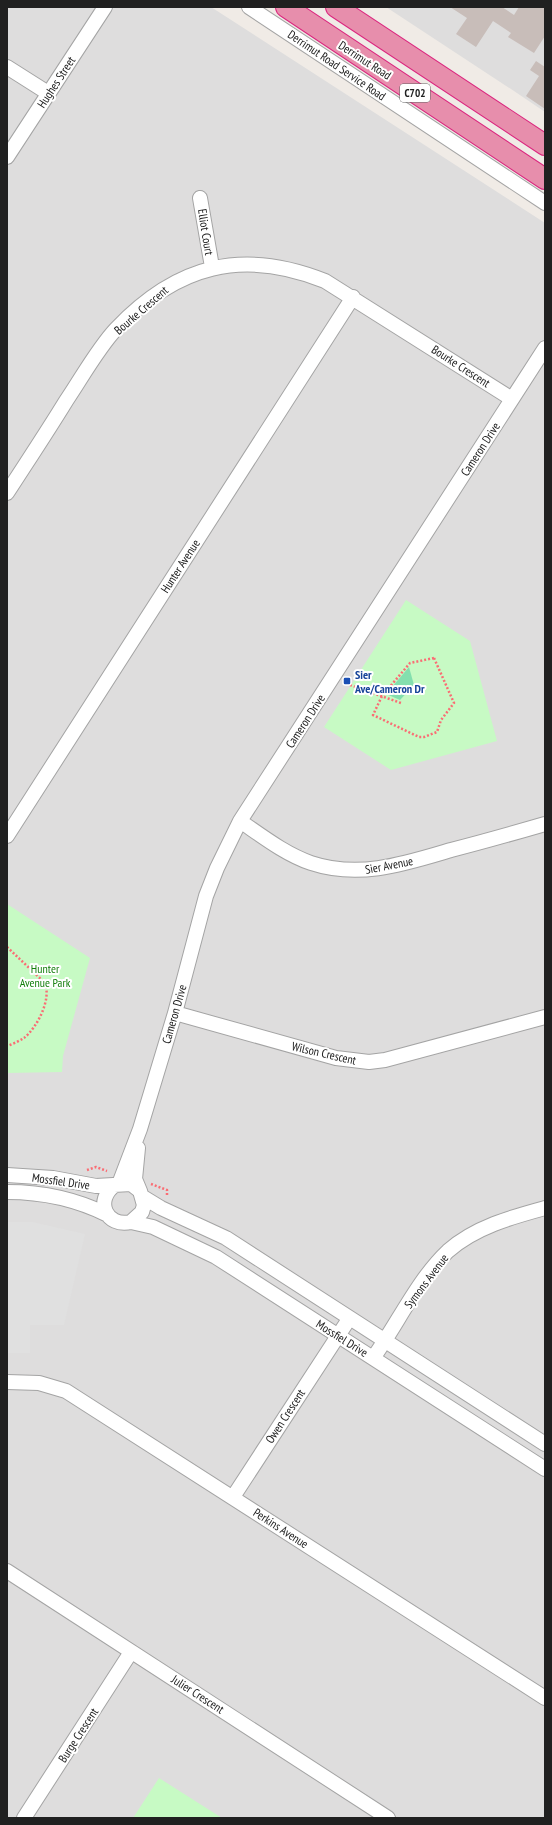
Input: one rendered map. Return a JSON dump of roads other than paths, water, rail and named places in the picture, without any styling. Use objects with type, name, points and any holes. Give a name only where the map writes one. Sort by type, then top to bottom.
[{"type":"highway","name":"Derrimut Road","points":[[286,7],[545,178]]},
{"type":"highway","name":"C702","points":[[336,7],[545,145]]},
{"type":"street","name":"Hughes Street","points":[[7,157],[105,7]]},
{"type":"street","name":"Derrimut Road Service Road","points":[[249,7],[545,203]]},
{"type":"street","points":[[7,67],[48,93]]},
{"type":"street","name":"Elliot Court","points":[[200,198],[212,267]]},
{"type":"street","name":"Bourke Crescent","points":[[7,493],[116,329],[151,298],[174,282],[212,267],[241,264],[270,265],[304,272],[325,280],[512,399]]},
{"type":"street","name":"Hunter Avenue","points":[[7,836],[353,297]]},
{"type":"street","name":"Cameron Drive","points":[[117,1185],[140,1129],[206,896],[217,868],[240,821],[545,348]]},
{"type":"street","name":"Sier Avenue","points":[[240,821],[282,850],[310,863],[335,869],[354,871],[378,870],[403,864],[545,824]]},
{"type":"street","name":"Wilson Crescent","points":[[174,1013],[336,1058],[369,1062],[385,1060],[545,1017]]},
{"type":"street","name":"Cameron Drive","points":[[140,1129],[135,1179],[144,1190]]},
{"type":"street","name":"Mossfiel Drive","points":[[7,1175],[53,1178],[96,1186],[117,1185]]},
{"type":"street","points":[[131,1184],[144,1190],[144,1205],[142,1212],[138,1218],[132,1222],[118,1223],[108,1215],[104,1202],[109,1189],[117,1185],[131,1184]]},
{"type":"street","name":"Mossfiel Drive","points":[[144,1190],[161,1208],[226,1238],[349,1319],[386,1341],[545,1444]]},
{"type":"street","name":"Mossfiel Drive","points":[[7,1192],[34,1192],[86,1205],[108,1215]]},
{"type":"street","name":"Symons Avenue","points":[[373,1358],[386,1341],[417,1291],[448,1251],[478,1231],[516,1216],[545,1208]]},
{"type":"street","name":"Mossfiel Drive","points":[[132,1222],[165,1232],[216,1257],[545,1469]]},
{"type":"street","name":"Owen Crescent","points":[[232,1497],[349,1319]]},
{"type":"street","name":"Perkins Avenue","points":[[7,1382],[39,1383],[66,1391],[545,1698]]},
{"type":"street","name":"Julier Crescent","points":[[7,1571],[388,1818]]},
{"type":"street","name":"Burge Crescent","points":[[24,1818],[131,1652]]},
{"type":"place","name":"Sier Ave/Cameron Dr","points":[[347,681]]},
{"type":"park label","name":"Hunter Avenue Park","points":[[45,975]]}]
